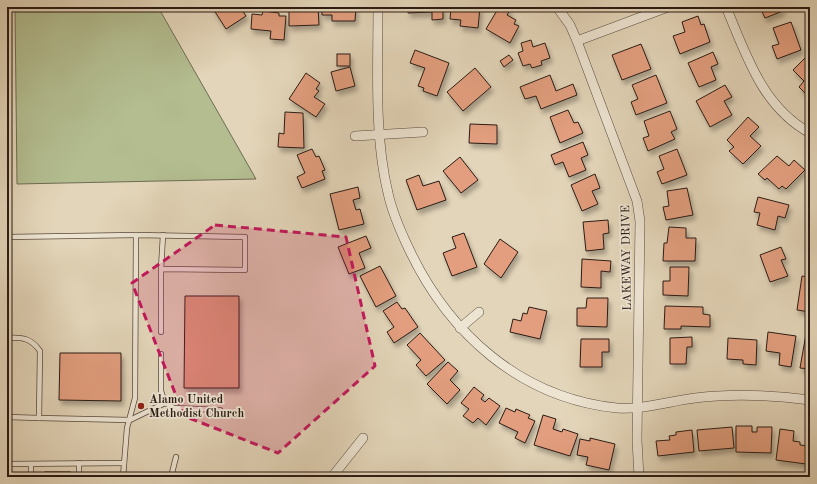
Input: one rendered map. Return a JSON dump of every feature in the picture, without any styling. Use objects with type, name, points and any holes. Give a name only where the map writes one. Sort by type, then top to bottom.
[{"type":"street","points":[[378,7],[380,134],[388,195],[397,222],[421,275],[447,313],[491,358],[540,386],[567,397],[594,404],[619,408],[638,407],[696,398],[736,394],[778,396],[810,400]]},
{"type":"street","name":"LAKEWAY DRIVE","points":[[557,7],[570,25],[577,41],[638,201],[640,221],[637,440],[639,477]]},
{"type":"street","points":[[577,41],[668,7]]},
{"type":"street","points":[[726,7],[753,71],[763,89],[778,108],[797,126],[810,133]]},
{"type":"street","points":[[355,136],[423,132]]},
{"type":"street","points":[[460,328],[479,312]]},
{"type":"street","points":[[332,477],[363,438]]},
{"type":"lane","points":[[123,477],[130,420],[135,398],[136,236]]},
{"type":"lane","points":[[161,332],[161,269],[163,236]]},
{"type":"lane","points":[[7,237],[245,237],[246,259],[244,270],[161,269]]},
{"type":"lane","points":[[7,338],[19,337],[34,343],[40,351],[39,418]]},
{"type":"lane","points":[[161,354],[161,390],[165,404]]},
{"type":"lane","points":[[7,418],[130,420],[165,404],[174,408],[220,410]]},
{"type":"lane","points":[[171,477],[176,457]]},
{"type":"lane","points":[[79,463],[79,477]]},
{"type":"lane","points":[[7,464],[124,463]]},
{"type":"lane","points":[[31,464],[31,477]]},
{"type":"highlighted area","points":[[215,225],[346,237],[375,366],[278,453],[184,416],[132,283]]},
{"type":"green space","points":[[15,7],[158,7],[256,179],[17,184]]},
{"type":"building","points":[[212,7],[240,7],[246,16],[226,29]]},
{"type":"building","points":[[296,7],[318,7],[319,25],[289,26],[289,9],[296,9]]},
{"type":"building","points":[[322,7],[356,7],[355,21],[332,21],[332,15],[322,15]]},
{"type":"building","points":[[408,7],[443,7],[443,19],[432,20],[432,12],[408,13]]},
{"type":"building","points":[[451,7],[480,7],[478,28],[460,26],[461,20],[450,19]]},
{"type":"building","points":[[499,7],[505,7],[510,10],[507,15],[516,20],[514,24],[519,26],[510,43],[486,29]]},
{"type":"building","points":[[760,7],[781,7],[783,11],[765,18]]},
{"type":"building","points":[[263,11],[279,13],[279,16],[286,16],[284,40],[270,39],[271,31],[251,29],[252,14],[262,15]]},
{"type":"building","points":[[698,16],[701,25],[704,24],[710,42],[680,54],[673,36],[685,32],[682,22]]},
{"type":"building","points":[[791,22],[801,50],[777,59],[772,46],[779,44],[773,28]]},
{"type":"building","points":[[531,40],[533,47],[545,43],[550,58],[541,61],[542,65],[532,68],[530,64],[523,66],[518,53],[523,51],[521,43]]},
{"type":"building","points":[[641,44],[651,69],[622,80],[612,55]]},
{"type":"building","points":[[415,50],[449,63],[437,96],[423,91],[424,88],[418,86],[425,68],[410,63]]},
{"type":"building","points":[[713,52],[718,64],[711,67],[716,80],[699,87],[688,63]]},
{"type":"building","points":[[337,54],[350,54],[350,66],[337,66]]},
{"type":"building","points":[[509,55],[513,60],[504,67],[500,61]]},
{"type":"building","points":[[806,57],[810,60],[810,94],[808,96],[799,87],[804,81],[793,70]]},
{"type":"building","points":[[350,67],[355,86],[336,91],[331,72]]},
{"type":"building","points":[[475,68],[491,87],[463,111],[447,92]]},
{"type":"building","points":[[306,73],[320,83],[316,89],[319,91],[314,97],[325,104],[316,117],[289,99]]},
{"type":"building","points":[[550,75],[556,91],[573,84],[577,95],[541,109],[536,96],[525,99],[520,87]]},
{"type":"building","points":[[656,75],[667,103],[636,115],[631,102],[638,99],[632,85]]},
{"type":"building","points":[[725,85],[732,97],[724,101],[732,115],[710,127],[696,101]]},
{"type":"building","points":[[568,110],[574,123],[578,122],[583,133],[560,143],[550,117]]},
{"type":"building","points":[[670,111],[677,129],[671,132],[675,139],[648,151],[643,138],[649,136],[644,121]]},
{"type":"building","points":[[285,112],[303,113],[304,148],[278,147],[279,133],[284,134]]},
{"type":"building","points":[[748,117],[759,127],[750,136],[761,146],[743,164],[729,151],[734,147],[727,140]]},
{"type":"building","points":[[470,124],[497,125],[497,144],[469,143]]},
{"type":"building","points":[[583,142],[588,155],[581,158],[586,170],[569,177],[563,162],[555,165],[551,155]]},
{"type":"building","points":[[312,149],[316,157],[319,156],[325,170],[322,171],[325,179],[302,188],[297,177],[305,173],[297,155]]},
{"type":"building","points":[[677,149],[687,175],[662,184],[657,172],[664,169],[659,156]]},
{"type":"building","points":[[777,156],[789,166],[794,160],[805,170],[786,189],[782,186],[779,189],[767,178],[765,180],[758,174]]},
{"type":"building","points":[[460,157],[478,180],[461,193],[443,171]]},
{"type":"building","points":[[595,174],[600,188],[592,191],[598,204],[582,211],[571,185]]},
{"type":"building","points":[[419,175],[423,186],[439,181],[446,200],[417,210],[406,180]]},
{"type":"building","points":[[358,187],[360,198],[353,200],[356,210],[360,209],[364,224],[339,230],[330,194]]},
{"type":"building","points":[[687,188],[693,215],[666,220],[663,207],[669,206],[667,191]]},
{"type":"building","points":[[758,197],[789,205],[785,218],[778,216],[775,230],[757,225],[760,213],[754,212]]},
{"type":"building","points":[[608,220],[609,233],[603,234],[604,249],[586,251],[583,222]]},
{"type":"building","points":[[669,227],[686,228],[686,238],[696,238],[695,261],[663,261],[664,243],[667,243]]},
{"type":"building","points":[[464,233],[477,267],[452,276],[443,253],[456,248],[452,237]]},
{"type":"building","points":[[366,236],[371,248],[359,253],[365,268],[349,274],[338,247]]},
{"type":"building","points":[[500,239],[518,252],[501,278],[484,264]]},
{"type":"building","points":[[781,247],[786,259],[781,260],[788,276],[770,282],[760,255]]},
{"type":"building","points":[[582,259],[611,261],[610,272],[601,271],[601,288],[581,287]]},
{"type":"building","points":[[380,266],[396,296],[376,307],[360,276]]},
{"type":"building","points":[[670,267],[689,267],[688,296],[663,295],[663,281],[670,281]]},
{"type":"building","points":[[802,276],[810,277],[810,312],[797,310]]},
{"type":"building","points":[[185,296],[239,296],[239,388],[184,388]]},
{"type":"building","points":[[587,298],[608,298],[607,327],[577,326],[577,308],[586,308]]},
{"type":"building","points":[[397,302],[402,309],[405,308],[418,327],[394,343],[387,332],[394,327],[383,311]]},
{"type":"building","points":[[665,306],[703,307],[703,314],[710,315],[710,327],[681,326],[681,329],[664,329]]},
{"type":"building","points":[[529,307],[547,311],[540,339],[510,332],[513,319],[521,321],[523,313],[527,314]]},
{"type":"building","points":[[768,332],[796,336],[791,367],[779,365],[780,353],[766,351]]},
{"type":"building","points":[[420,333],[445,360],[426,376],[416,365],[421,360],[407,345]]},
{"type":"building","points":[[806,334],[810,335],[810,369],[800,368]]},
{"type":"building","points":[[692,337],[692,347],[687,347],[686,364],[670,364],[670,338]]},
{"type":"building","points":[[728,338],[757,340],[756,365],[743,364],[743,360],[727,359]]},
{"type":"building","points":[[581,339],[609,339],[609,352],[602,352],[602,367],[580,367]]},
{"type":"building","points":[[60,353],[121,353],[121,401],[59,400]]},
{"type":"building","points":[[448,362],[458,371],[450,380],[460,390],[447,404],[427,384]]},
{"type":"building","points":[[474,387],[484,395],[481,399],[485,402],[489,398],[500,406],[486,425],[478,418],[473,423],[463,416],[469,409],[461,403]]},
{"type":"building","points":[[506,408],[515,412],[516,409],[530,415],[528,418],[535,421],[525,443],[515,438],[518,432],[499,423]]},
{"type":"building","points":[[543,415],[556,419],[553,429],[562,432],[563,429],[578,434],[570,456],[534,445]]},
{"type":"building","points":[[736,426],[752,426],[752,432],[757,432],[757,427],[772,427],[771,453],[736,452]]},
{"type":"building","points":[[732,427],[734,448],[699,451],[697,430]]},
{"type":"building","points":[[780,429],[794,431],[793,441],[800,442],[800,445],[808,446],[806,464],[776,460]]},
{"type":"building","points":[[692,430],[694,452],[658,456],[656,441],[670,440],[669,436],[676,435],[676,432]]},
{"type":"building","points":[[590,438],[615,444],[609,470],[586,465],[588,457],[577,455],[580,439],[590,441]]},
{"type":"building","points":[[45,472],[70,472],[70,477],[45,477]]},
{"type":"place","name":"Alamo United Methodist Church","points":[[141,406]]}]
